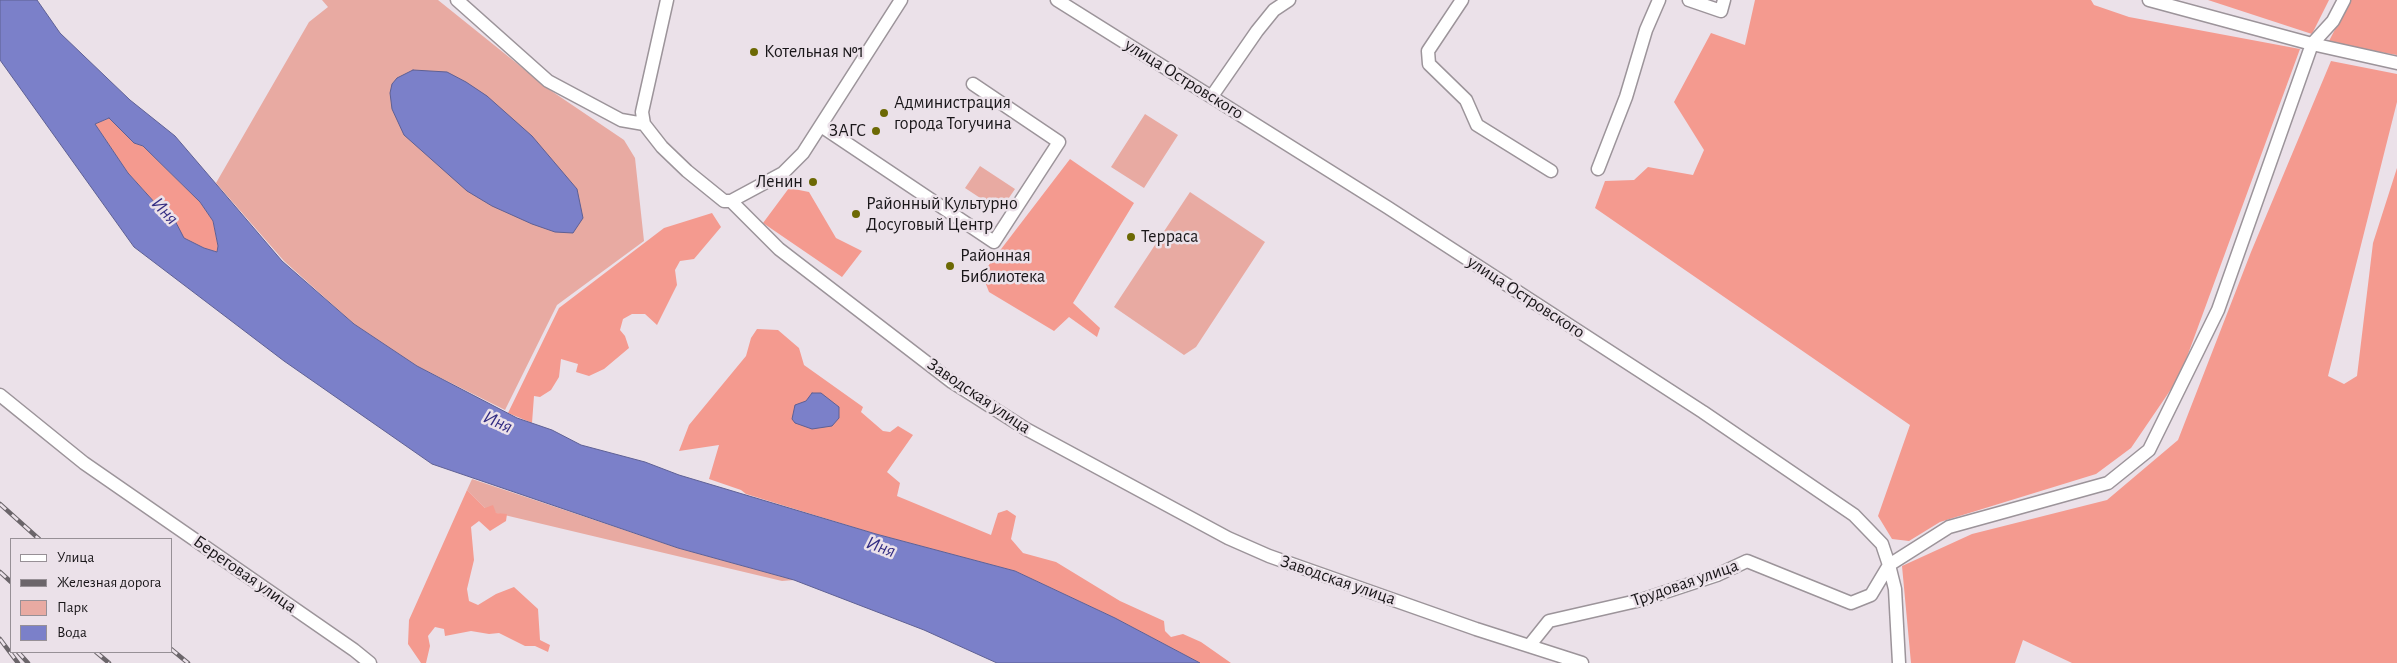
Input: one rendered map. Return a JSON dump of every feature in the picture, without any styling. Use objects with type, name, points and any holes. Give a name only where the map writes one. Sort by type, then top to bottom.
[{"type":"street","points":[[457,0],[548,81],[621,120],[644,124],[642,112],[666,0]]},
{"type":"street","points":[[731,201],[783,173],[803,152],[901,0]]},
{"type":"street","name":"улица Островского","points":[[1057,0],[1212,96],[1703,412],[1854,515],[1882,544],[1889,566],[1895,589],[1898,663]]},
{"type":"street","points":[[1212,96],[1256,31],[1274,10],[1289,0]]},
{"type":"street","points":[[1462,0],[1428,51],[1429,64],[1466,100],[1477,125],[1551,171]]},
{"type":"street","points":[[1598,169],[1626,97],[1646,30],[1659,0]]},
{"type":"street","points":[[1689,0],[1720,11],[1724,0]]},
{"type":"street","points":[[2149,0],[2312,44],[2397,62]]},
{"type":"street","points":[[1889,566],[1949,527],[2108,483],[2149,450],[2218,310],[2312,44],[2333,21],[2344,0]]},
{"type":"street","points":[[821,126],[994,242],[1059,142],[974,84]]},
{"type":"street","name":"Заводская улица","points":[[644,124],[662,147],[724,201],[731,201],[779,249],[960,387],[1026,429],[1228,538],[1269,556],[1582,663]]},
{"type":"street","name":"Береговая улица","points":[[0,395],[84,463],[370,663]]},
{"type":"street","name":"Трудовая улица","points":[[1529,646],[1549,621],[1641,600],[1717,575],[1747,561],[1851,603],[1871,595],[1889,566]]},
{"type":"green space","points":[[322,0],[438,0],[550,90],[624,140],[635,158],[644,241],[557,305],[505,410],[417,366],[354,324],[284,261],[216,183],[309,22],[328,7]]},
{"type":"green space","points":[[1145,114],[1178,135],[1144,188],[1111,167]]},
{"type":"green space","points":[[980,166],[1015,189],[1000,211],[965,188]]},
{"type":"green space","points":[[1190,192],[1265,242],[1196,347],[1184,355],[1114,307]]},
{"type":"green space","points":[[472,479],[678,548],[794,580],[782,581],[496,513],[485,508],[467,490]]},
{"type":"shaded area","points":[[1755,0],[2091,0],[2094,5],[2129,17],[2300,49],[2180,376],[2131,448],[2096,474],[1940,522],[1909,541],[1892,539],[1878,516],[1910,425],[1595,208],[1605,181],[1634,180],[1648,167],[1693,175],[1704,150],[1674,102],[1711,33],[1745,45]]},
{"type":"shaded area","points":[[2208,0],[2329,0],[2312,34]]},
{"type":"shaded area","points":[[2350,0],[2397,0],[2397,55],[2328,43]]},
{"type":"shaded area","points":[[2331,61],[2397,74],[2397,102],[2328,376],[2344,384],[2357,376],[2373,243],[2397,168],[2397,663],[2072,663],[2023,640],[2015,663],[1911,663],[1902,566],[1972,534],[2107,500],[2178,440],[2251,252]]},
{"type":"shaded area","points":[[109,118],[134,143],[143,146],[200,202],[213,221],[218,246],[217,252],[183,238],[172,213],[156,204],[128,173],[95,124]]},
{"type":"shaded area","points":[[1070,159],[1134,203],[1073,303],[1100,328],[1097,337],[1069,317],[1054,331],[989,292],[982,274]]},
{"type":"shaded area","points":[[789,188],[809,192],[836,238],[862,251],[842,277],[763,223]]},
{"type":"shaded area","points":[[712,213],[721,227],[694,259],[680,261],[675,270],[677,285],[657,325],[645,314],[632,314],[623,319],[620,330],[625,336],[629,348],[604,369],[589,376],[576,372],[578,364],[561,359],[559,377],[551,390],[540,397],[534,396],[532,423],[508,413],[559,308],[664,228]]},
{"type":"shaded area","points":[[757,329],[778,330],[799,348],[804,365],[863,407],[861,412],[883,431],[890,432],[898,426],[913,435],[887,472],[900,483],[897,496],[991,535],[998,513],[1007,510],[1016,516],[1011,539],[1023,553],[1056,562],[1120,601],[1164,621],[1165,631],[1171,637],[1183,634],[1201,642],[1231,663],[1200,663],[1115,618],[1015,571],[876,534],[746,494],[741,490],[709,479],[719,445],[679,451],[689,425],[746,356],[751,338]]},
{"type":"shaded area","points":[[467,490],[485,508],[493,505],[496,513],[507,514],[506,521],[490,531],[479,521],[471,527],[474,560],[467,589],[469,601],[478,605],[496,594],[514,587],[538,609],[540,640],[550,645],[548,652],[535,646],[525,646],[499,633],[489,634],[471,631],[445,636],[444,629],[435,627],[428,636],[430,646],[426,663],[421,663],[408,644],[409,620]]},
{"type":"water","name":"Иня","points":[[0,0],[37,0],[60,33],[130,100],[175,136],[282,261],[354,324],[417,366],[517,418],[552,430],[581,445],[645,462],[679,475],[876,534],[1015,571],[1115,618],[1200,663],[997,663],[924,630],[794,580],[678,548],[432,464],[284,361],[134,247],[0,60]],"holes":[[[109,118],[134,143],[143,146],[200,202],[213,221],[218,246],[217,252],[184,238],[171,213],[156,204],[128,173],[95,124]]]},
{"type":"water","points":[[413,70],[447,72],[466,82],[487,96],[532,136],[577,189],[583,218],[573,233],[555,232],[492,206],[467,191],[404,135],[392,109],[390,93],[392,84],[397,78]]},
{"type":"water","points":[[812,393],[821,393],[839,407],[839,418],[832,426],[812,429],[795,423],[792,419],[795,405],[806,401]]},
{"type":"railway","points":[[0,504],[38,538]]},
{"type":"railway","points":[[0,572],[10,581]]},
{"type":"railway","points":[[0,639],[10,652]]},
{"type":"railway","points":[[172,650],[188,663]]},
{"type":"railway","points":[[10,653],[18,663]]},
{"type":"railway","points":[[19,653],[28,663]]},
{"type":"railway","points":[[97,653],[109,663]]},
{"type":"place","name":"Котельная №1","points":[[754,52]]},
{"type":"place","name":"Администрация города Тогучина","points":[[884,113]]},
{"type":"place","name":"ЗАГС","points":[[876,131]]},
{"type":"place","name":"Ленин","points":[[813,182]]},
{"type":"place","name":"Районный Культурно Досуговый Центр","points":[[856,214]]},
{"type":"place","name":"Терраса","points":[[1131,237]]},
{"type":"place","name":"Районная Библиотека","points":[[950,266]]}]
